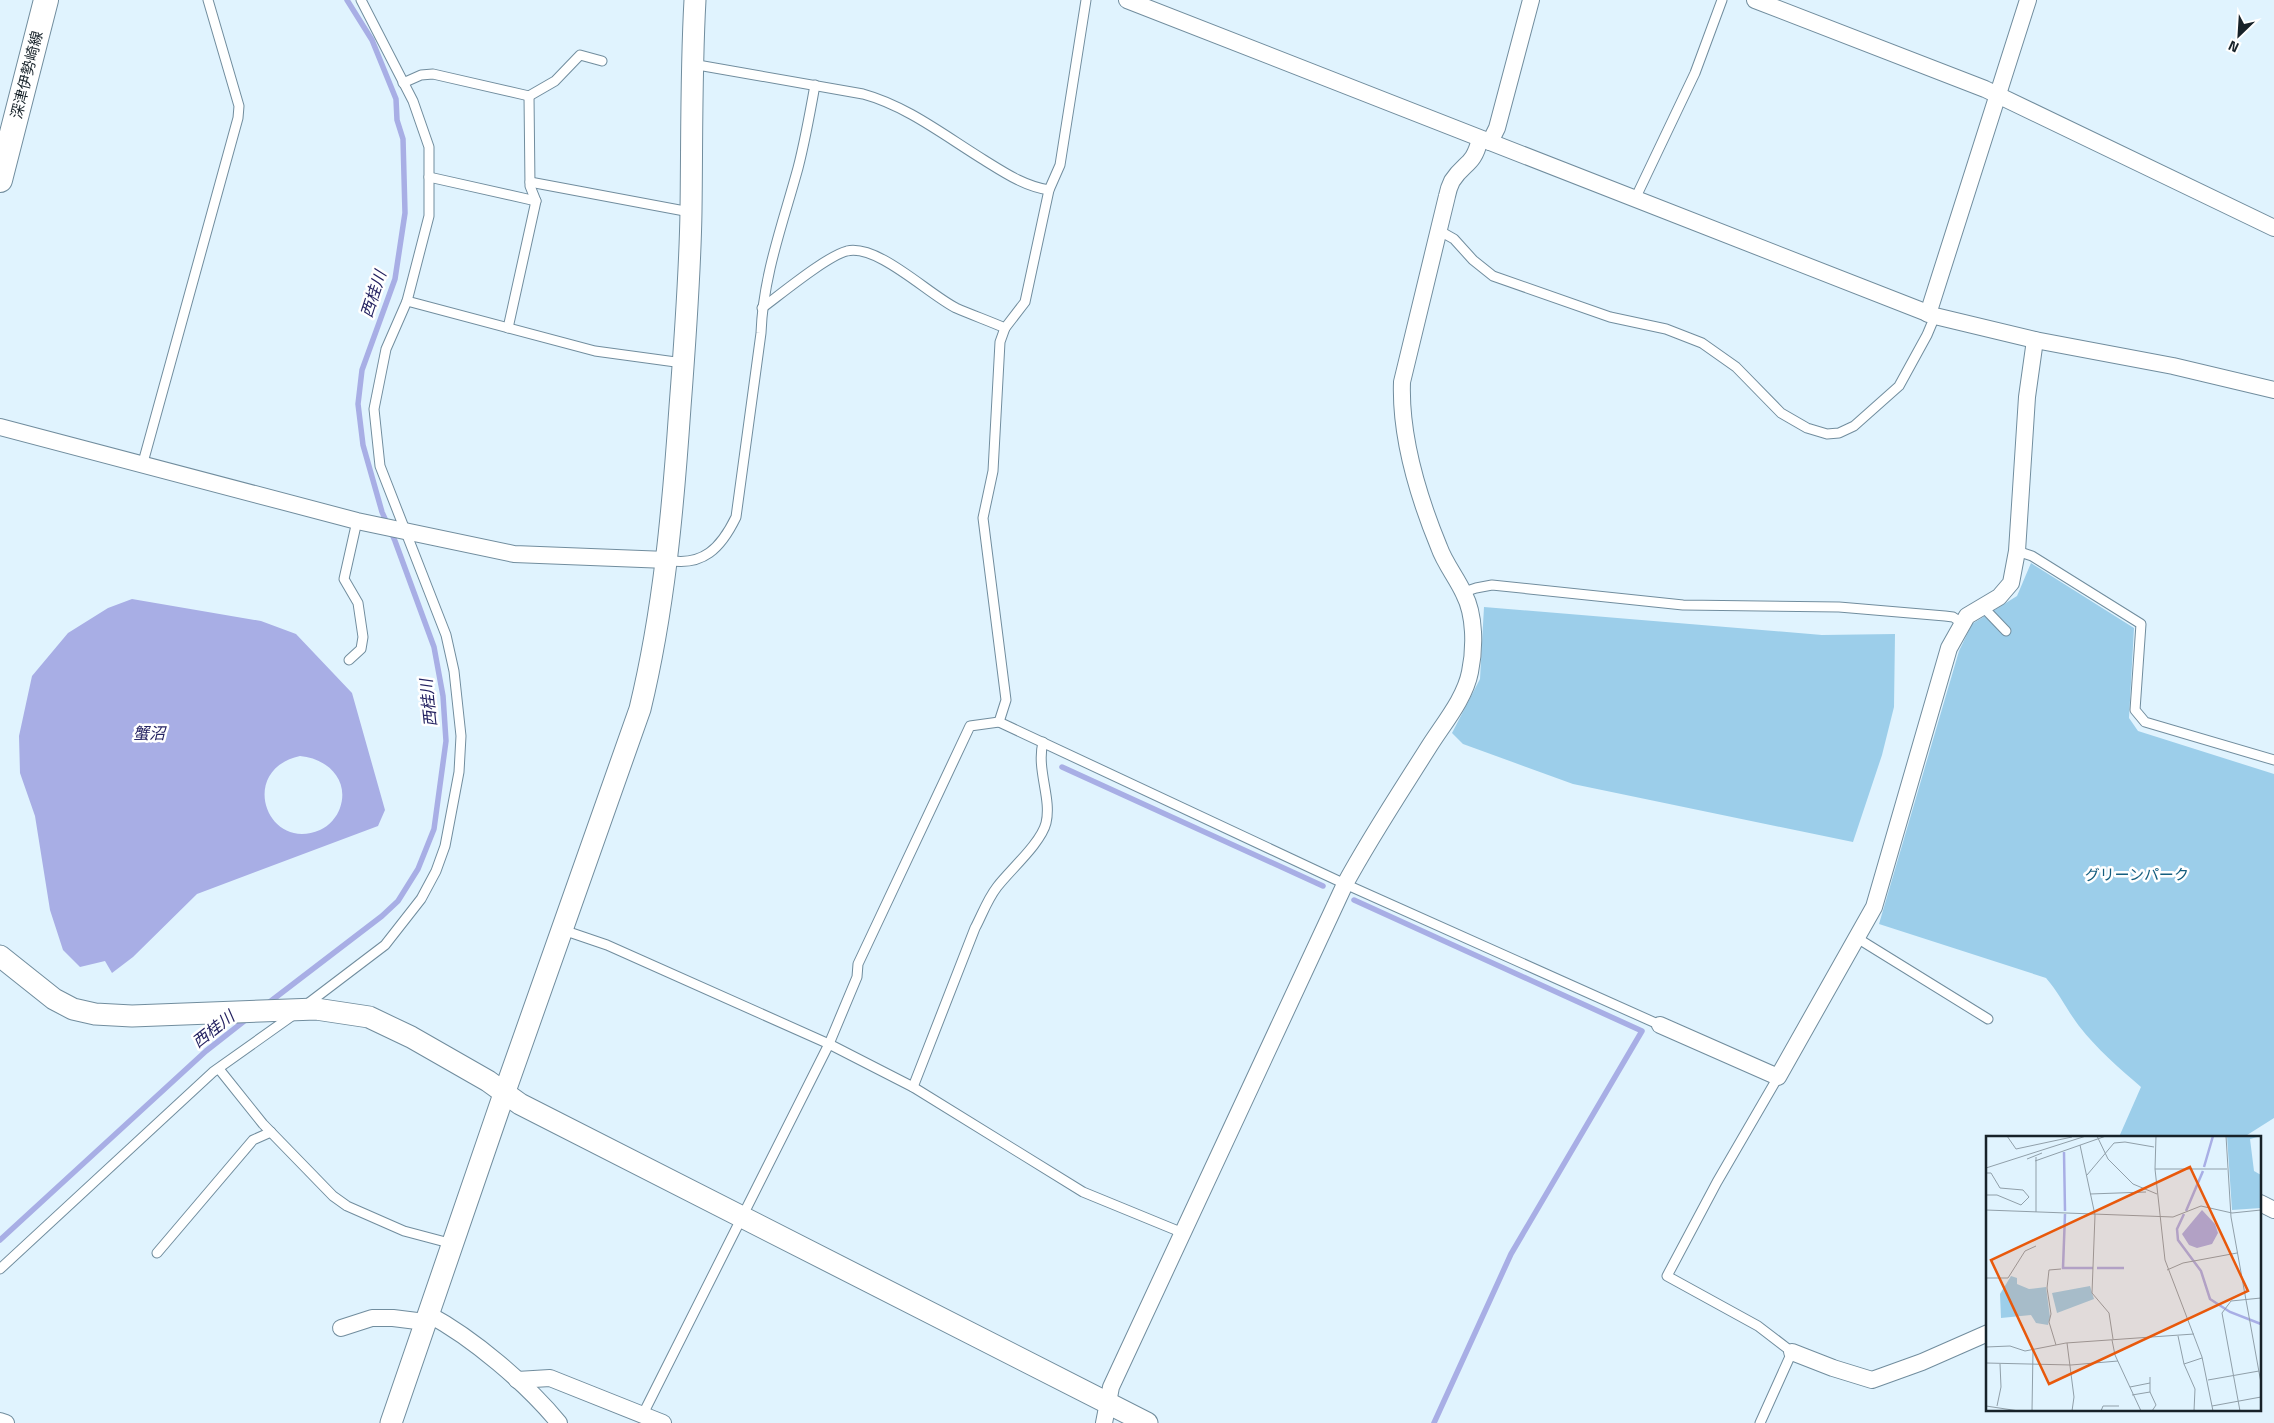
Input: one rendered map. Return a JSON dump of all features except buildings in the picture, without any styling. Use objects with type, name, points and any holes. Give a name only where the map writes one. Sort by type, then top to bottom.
[{"type":"main road","name":"深津伊勢崎線","points":[[0,180],[46,0]]},
{"type":"street","points":[[391,1423],[504,1094],[640,709],[653,657],[673,514],[683,363],[690,212],[694,0]]},
{"type":"street","points":[[1130,0],[1932,315],[2035,340],[2174,366],[2274,390]]},
{"type":"street","points":[[1106,1413],[1111,1387],[1184,1234],[1345,884],[1360,856],[1467,683],[1472,655],[1472,618],[1464,592],[1440,550],[1429,524],[1416,480],[1401,401],[1402,382],[1438,230],[1452,181],[1471,162],[1485,141],[1497,128],[1531,0]]},
{"type":"street","points":[[1755,0],[1997,95],[2274,228]]},
{"type":"street","points":[[1932,315],[1997,95],[2028,0]]},
{"type":"street","points":[[1660,1025],[1778,1077],[1874,907],[1949,648],[1962,623],[1968,616],[1999,596],[2011,583],[2017,550],[2027,396],[2035,340]]},
{"type":"street","points":[[0,427],[142,466],[362,522],[514,554],[667,560]]},
{"type":"street","points":[[0,956],[54,999],[84,1012],[110,1016],[296,1010],[346,1012],[380,1021],[488,1081],[520,1104],[742,1217],[1106,1413],[1147,1423]]},
{"type":"street","points":[[2262,1204],[2274,1210]]},
{"type":"street","points":[[341,1328],[372,1318],[427,1318],[450,1326],[517,1380],[559,1423]]},
{"type":"street","points":[[1792,1352],[1833,1368],[1872,1380],[1922,1362],[1986,1334]]},
{"type":"street","points":[[517,1380],[550,1378],[663,1423]]},
{"type":"street","points":[[0,1421],[6,1423]]},
{"type":"lane","points":[[142,466],[238,118],[238,106],[208,0]]},
{"type":"lane","points":[[0,1269],[219,1069],[279,1028],[296,1010],[385,945],[410,916],[436,871],[445,846],[459,772],[461,736],[454,671],[446,635],[403,530],[380,466],[374,409],[386,349],[406,301],[429,216],[429,147],[413,101],[360,0]]},
{"type":"lane","points":[[999,722],[1006,700],[982,518],[993,471],[1000,342],[1006,328],[1025,302],[1049,190],[1060,165],[1086,0]]},
{"type":"lane","points":[[1635,199],[1695,73],[1722,0]]},
{"type":"lane","points":[[403,83],[421,75],[433,74],[529,96],[555,81],[580,55],[602,62]]},
{"type":"lane","points":[[692,64],[815,85],[884,100],[921,120],[1012,177],[1033,187],[1049,190]]},
{"type":"lane","points":[[667,560],[687,561],[709,554],[728,535],[736,517],[762,333],[762,308],[767,276],[798,167],[815,85]]},
{"type":"lane","points":[[508,328],[536,201],[530,182],[529,96]]},
{"type":"lane","points":[[429,177],[536,201]]},
{"type":"lane","points":[[530,182],[690,212]]},
{"type":"lane","points":[[1438,230],[1454,239],[1473,260],[1493,276],[1610,317],[1666,329],[1702,343],[1736,367],[1781,413],[1806,428],[1827,434],[1839,433],[1854,426],[1899,386],[1927,335],[1932,315]]},
{"type":"lane","points":[[762,308],[828,261],[847,251],[864,251],[880,257],[955,307],[1006,328]]},
{"type":"lane","points":[[406,301],[595,351],[683,363]]},
{"type":"lane","points":[[349,660],[356,655],[363,643],[358,602],[344,579],[362,522]]},
{"type":"lane","points":[[2017,550],[2032,556],[2141,624],[2135,710],[2145,722],[2274,760]]},
{"type":"lane","points":[[1464,592],[1492,585],[1683,605],[1839,607],[1953,617],[1962,623]]},
{"type":"lane","points":[[1983,607],[2006,631]]},
{"type":"lane","points":[[644,1414],[829,1044],[857,977],[858,964],[970,726],[999,722],[1345,884],[1660,1025]]},
{"type":"lane","points":[[913,1087],[975,928],[987,903],[995,889],[1033,844],[1046,824],[1040,754],[1043,742]]},
{"type":"lane","points":[[563,930],[607,944],[829,1044],[913,1087],[1083,1192],[1184,1234]]},
{"type":"lane","points":[[1857,938],[1988,1019]]},
{"type":"lane","points":[[219,1069],[270,1132],[319,1184],[348,1206],[404,1231],[453,1244]]},
{"type":"lane","points":[[1760,1423],[1792,1352],[1758,1326],[1667,1276],[1717,1182],[1778,1077]]},
{"type":"lane","points":[[157,1252],[253,1140],[270,1132]]},
{"type":"green space","name":"グリーンパーク","points":[[2031,563],[2134,628],[2129,718],[2138,731],[2274,774],[2274,1118],[2246,1136],[2119,1136],[2141,1087],[2093,1043],[2046,978],[1879,924],[1959,651],[1972,624],[2017,596]]},
{"type":"green space","points":[[1484,607],[1822,635],[1895,634],[1894,707],[1882,755],[1853,842],[1573,784],[1463,744],[1452,733],[1480,679]]},
{"type":"water","name":"蟹沼","points":[[132,599],[261,621],[296,634],[352,693],[385,810],[378,826],[197,894],[133,957],[112,973],[105,961],[80,967],[63,950],[50,910],[35,816],[20,773],[19,736],[32,676],[68,633],[108,608]],"holes":[[[300,756],[319,761],[334,772],[342,788],[342,798],[339,811],[329,824],[320,830],[301,834],[286,830],[274,820],[266,807],[265,792],[269,777],[281,764]]]},
{"type":"waterway","name":"西桂川","points":[[267,1004],[382,916],[398,901],[418,869],[434,829],[446,741],[443,696],[434,647],[395,541],[382,512],[363,445],[358,404],[362,370],[395,279],[405,213],[403,139],[397,120],[396,99],[372,40],[347,0]]},
{"type":"waterway","points":[[1062,767],[1323,886]]},
{"type":"waterway","points":[[1354,900],[1642,1031],[1511,1254],[1434,1423]]},
{"type":"waterway","name":"西桂川","points":[[0,1240],[206,1051],[248,1018]]}]
